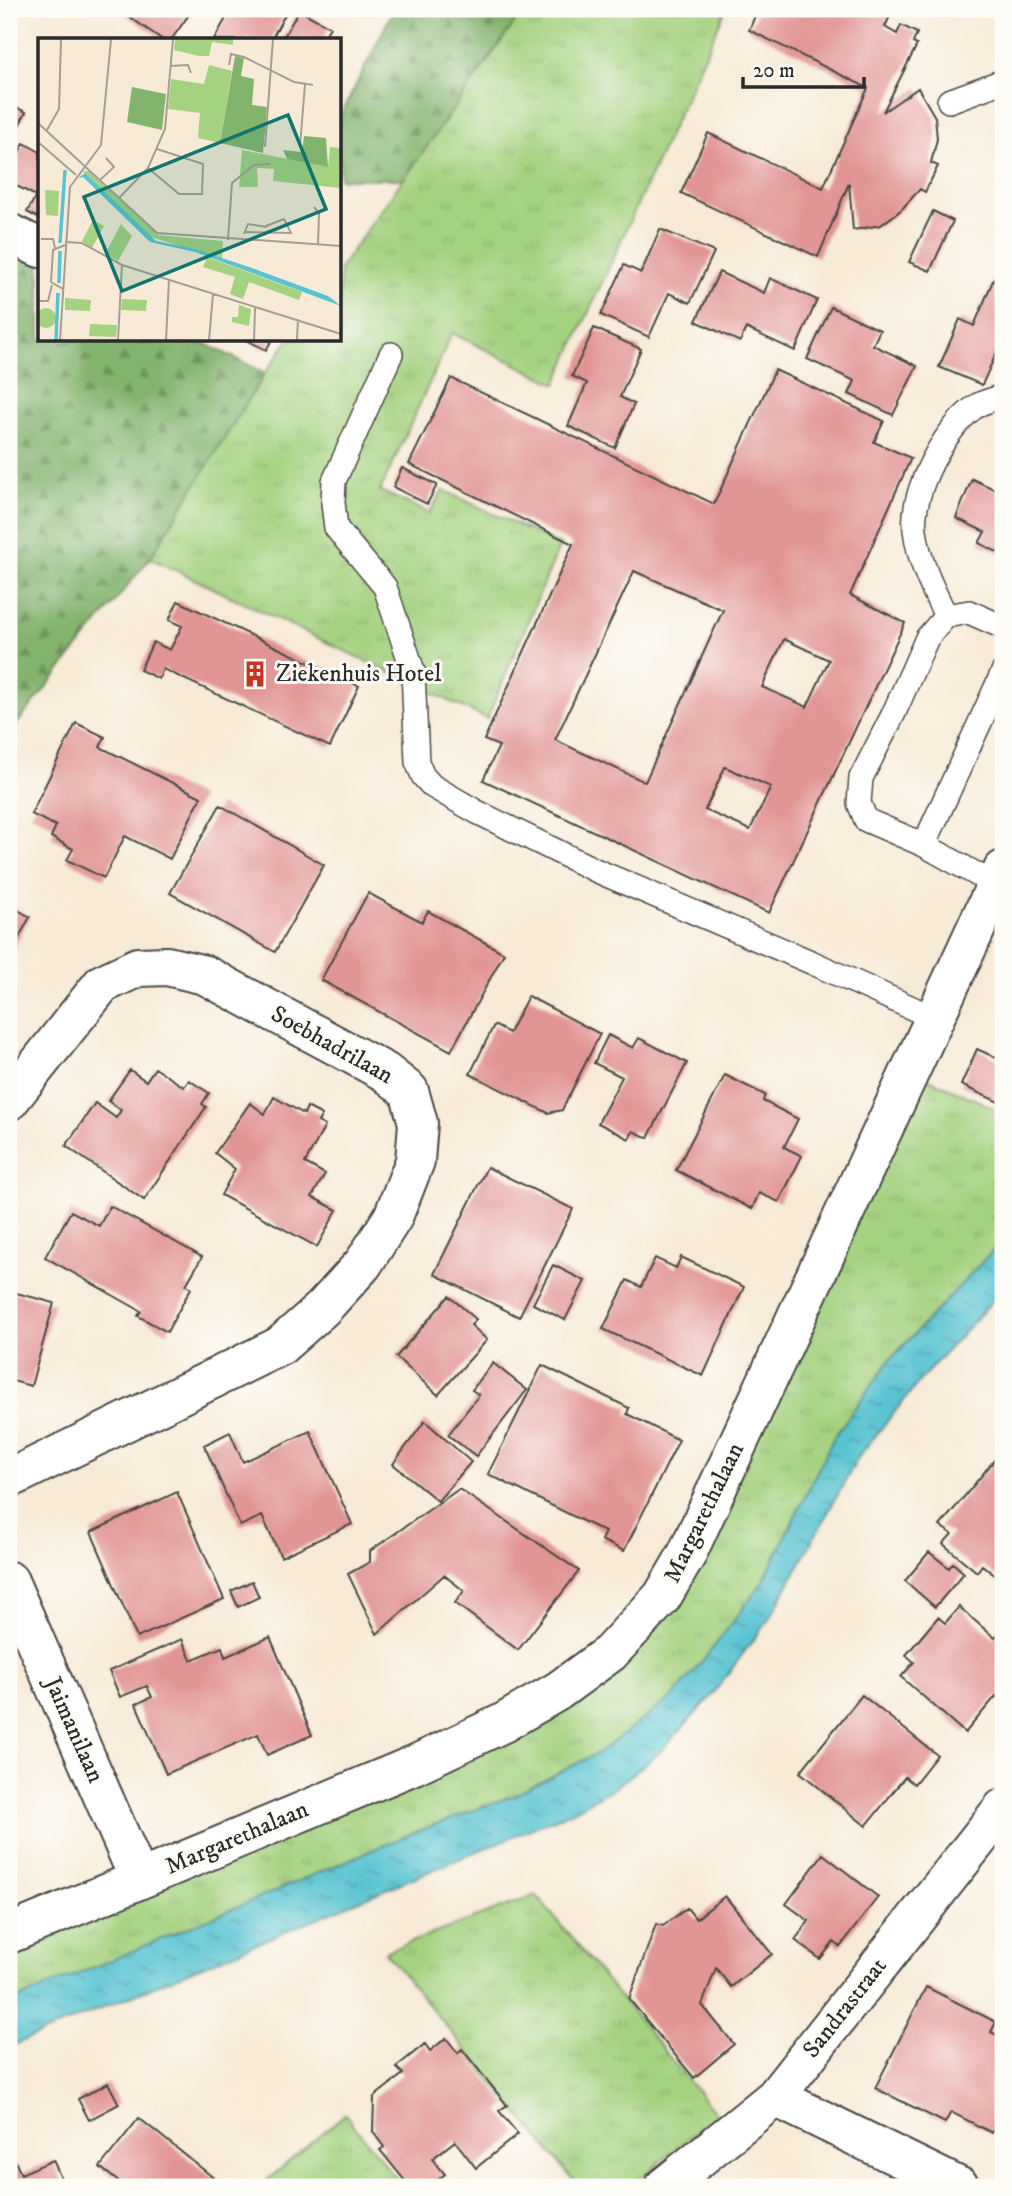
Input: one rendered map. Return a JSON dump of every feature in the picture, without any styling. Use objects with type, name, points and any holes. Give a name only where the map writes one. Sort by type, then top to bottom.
[{"type":"street","points":[[9,233],[38,247]]},
{"type":"street","name":"Margarethalaan","points":[[9,1934],[414,1765],[503,1723],[558,1691],[610,1653],[662,1597],[686,1556],[1000,878]]},
{"type":"street","name":"Soebhadrilaan","points":[[9,1101],[102,984],[138,967],[167,966],[205,975],[386,1072],[410,1091],[418,1123],[415,1161],[393,1217],[363,1264],[323,1308],[279,1346],[9,1479]]},
{"type":"street","name":"Jaimanilaan","points":[[9,1580],[139,1879]]},
{"type":"street","name":"Sandrastraat","points":[[664,2187],[775,2097],[1003,1808]]},
{"type":"street","points":[[775,2097],[960,2187]]},
{"type":"lane","points":[[949,101],[1003,81]]},
{"type":"lane","points":[[391,354],[334,481],[333,503],[336,528],[385,587],[413,671],[417,762],[423,776],[432,786],[477,812],[595,870],[934,1018]]},
{"type":"lane","points":[[946,616],[922,565],[915,527],[920,489],[949,431],[979,404],[1003,397]]},
{"type":"lane","points":[[1000,878],[866,820],[859,803],[861,778],[894,715],[927,638],[946,616],[969,612],[1003,627]]},
{"type":"lane","points":[[924,845],[1003,672]]},
{"type":"green space","points":[[394,9],[524,9],[404,179],[341,179],[341,115]]},
{"type":"green space","points":[[524,9],[726,9],[556,384],[452,333],[380,491],[429,513],[443,490],[560,545],[487,719],[150,558],[265,373],[288,341],[341,341],[341,267]]},
{"type":"green space","points":[[9,244],[38,259],[38,341],[200,341],[265,373],[150,558],[9,734]]},
{"type":"green space","points":[[922,1076],[1003,1112],[1003,1240],[891,1359],[834,1437],[763,1582],[674,1696],[600,1752],[515,1795],[408,1835],[9,2003],[9,1951],[629,1656]]},
{"type":"green space","points":[[536,1895],[717,2115],[630,2187],[579,2187],[385,1952]]},
{"type":"green space","points":[[345,2114],[403,2187],[259,2187]]},
{"type":"water","points":[[1003,1240],[1003,1289],[922,1378],[859,1456],[771,1616],[710,1698],[659,1753],[616,1787],[571,1812],[9,2047],[9,2003],[408,1835],[515,1795],[600,1752],[674,1696],[763,1582],[834,1437],[891,1359]]},
{"type":"building","points":[[118,9],[193,9],[172,38],[160,38]]},
{"type":"building","points":[[231,9],[288,9],[272,38],[215,38]]},
{"type":"building","points":[[758,9],[844,9],[850,12],[852,9],[875,9],[890,16],[885,27],[897,34],[901,25],[917,33],[913,43],[917,45],[883,112],[918,88],[935,117],[937,139],[931,163],[938,166],[925,192],[920,189],[901,210],[881,225],[853,230],[849,183],[818,257],[681,193],[708,133],[823,188],[868,88],[749,30]]},
{"type":"building","points":[[299,10],[330,27],[323,38],[283,38]]},
{"type":"building","points":[[9,104],[26,112],[15,133],[9,130]]},
{"type":"building","points":[[24,143],[38,151],[38,218],[27,212],[36,196],[9,182],[9,172]]},
{"type":"building","points":[[933,211],[953,221],[930,271],[909,262]]},
{"type":"building","points":[[660,229],[714,252],[690,303],[669,293],[649,337],[601,315],[624,265],[641,273]]},
{"type":"building","points":[[719,272],[764,293],[770,278],[817,300],[795,351],[746,328],[740,342],[696,321]]},
{"type":"building","points":[[994,278],[1003,282],[1003,338],[982,385],[939,367],[960,319],[974,326]]},
{"type":"building","points":[[831,307],[880,330],[873,345],[917,366],[893,415],[849,394],[855,381],[807,359]]},
{"type":"building","points":[[594,328],[641,349],[620,397],[634,404],[615,448],[568,426],[587,383],[572,376]]},
{"type":"building","points":[[248,341],[271,341],[266,350]]},
{"type":"building","points":[[775,370],[884,421],[874,442],[911,458],[850,595],[905,623],[769,913],[483,780],[499,746],[484,740],[573,544],[409,464],[451,378],[714,504]],"holes":[[[634,571],[723,610],[645,782],[555,740]],[[784,639],[829,660],[807,707],[762,687]],[[725,767],[771,787],[750,830],[705,810]]]},
{"type":"building","points":[[402,468],[437,485],[427,504],[393,487]]},
{"type":"building","points":[[972,479],[1003,493],[1003,555],[979,543],[985,532],[956,518]]},
{"type":"building","name":"Ziekenhuis Hotel","points":[[178,601],[359,686],[330,747],[163,669],[159,679],[140,670],[153,642],[170,650],[182,626],[169,620]]},
{"type":"building","points":[[76,723],[105,737],[100,747],[201,797],[170,859],[125,836],[104,878],[67,860],[73,849],[51,837],[56,826],[31,814]]},
{"type":"building","points":[[220,805],[324,865],[275,952],[170,893]]},
{"type":"building","points":[[368,893],[422,922],[428,911],[504,953],[451,1051],[321,980]]},
{"type":"building","points":[[9,905],[30,917],[9,956]]},
{"type":"building","points":[[528,996],[600,1034],[562,1110],[548,1113],[470,1074],[494,1025],[509,1033]]},
{"type":"building","points":[[608,1035],[633,1048],[639,1038],[687,1063],[648,1138],[633,1131],[629,1139],[598,1123],[622,1077],[594,1063]]},
{"type":"building","points":[[977,1049],[1003,1061],[1003,1104],[961,1085]]},
{"type":"building","points":[[155,1068],[184,1087],[189,1080],[209,1093],[202,1104],[206,1107],[144,1200],[66,1146],[95,1103],[116,1118],[121,1110],[108,1101],[130,1070],[146,1081]]},
{"type":"building","points":[[725,1075],[765,1095],[763,1101],[798,1119],[784,1147],[802,1156],[779,1202],[759,1193],[752,1209],[676,1170]]},
{"type":"building","points":[[274,1097],[304,1114],[307,1107],[322,1115],[318,1122],[325,1126],[305,1163],[325,1174],[312,1197],[337,1210],[317,1247],[221,1195],[235,1169],[215,1153],[250,1103],[265,1114]]},
{"type":"building","points":[[487,1167],[573,1209],[519,1317],[434,1274]]},
{"type":"building","points":[[110,1206],[202,1257],[186,1285],[191,1288],[167,1332],[138,1316],[141,1311],[45,1257],[71,1211],[99,1226]]},
{"type":"building","points":[[681,1257],[744,1287],[703,1376],[603,1329],[627,1280],[641,1287],[655,1258],[676,1268]]},
{"type":"building","points":[[553,1265],[585,1281],[565,1320],[533,1304]]},
{"type":"building","points":[[9,1291],[54,1303],[31,1386],[9,1380]]},
{"type":"building","points":[[449,1296],[476,1319],[471,1325],[487,1340],[438,1395],[396,1357]]},
{"type":"building","points":[[493,1363],[527,1390],[476,1456],[448,1435],[479,1395],[472,1390]]},
{"type":"building","points":[[542,1365],[629,1408],[627,1414],[679,1440],[624,1551],[601,1540],[605,1532],[488,1474]]},
{"type":"building","points":[[425,1421],[471,1462],[438,1501],[393,1464]]},
{"type":"building","points":[[310,1431],[352,1524],[281,1557],[262,1516],[240,1526],[204,1445],[230,1432],[243,1462]]},
{"type":"building","points":[[1000,1453],[1003,1456],[1003,1582],[982,1565],[977,1572],[943,1544],[952,1534],[940,1526]]},
{"type":"building","points":[[459,1489],[579,1571],[518,1650],[455,1603],[464,1591],[444,1575],[377,1634],[348,1574],[370,1562],[370,1551]]},
{"type":"building","points":[[177,1492],[224,1599],[137,1638],[91,1532]]},
{"type":"building","points":[[929,1552],[949,1568],[953,1563],[964,1573],[935,1607],[905,1581]]},
{"type":"building","points":[[252,1581],[259,1597],[238,1607],[231,1591]]},
{"type":"building","points":[[959,1607],[995,1638],[1003,1628],[1003,1703],[996,1696],[965,1733],[901,1677],[914,1662],[906,1655],[938,1617],[945,1623]]},
{"type":"building","points":[[270,1637],[312,1735],[267,1755],[258,1734],[166,1774],[136,1704],[152,1697],[147,1686],[120,1697],[109,1671],[182,1639],[191,1660],[222,1647],[225,1657]]},
{"type":"building","points":[[862,1695],[937,1755],[914,1784],[905,1777],[866,1826],[800,1772]]},
{"type":"building","points":[[823,1854],[878,1897],[840,1947],[834,1942],[820,1959],[795,1940],[809,1921],[786,1904]]},
{"type":"building","points":[[725,1896],[772,1954],[731,1987],[716,1968],[702,2005],[734,2044],[694,2078],[629,1999],[656,1924],[663,1926],[687,1908],[696,1919]]},
{"type":"building","points":[[926,1987],[996,2022],[991,2032],[1003,2038],[1003,2110],[992,2133],[951,2112],[945,2123],[875,2088]]},
{"type":"building","points":[[446,2038],[458,2053],[462,2049],[507,2105],[499,2111],[518,2134],[476,2168],[455,2141],[432,2159],[445,2174],[429,2187],[410,2187],[380,2150],[384,2147],[373,2132],[374,2097],[403,2074],[396,2067],[425,2044],[430,2051]]},
{"type":"building","points":[[108,2083],[119,2104],[89,2120],[78,2099]]},
{"type":"building","points":[[139,2118],[225,2187],[125,2187],[100,2167]]},
{"type":"building","points":[[11,2153],[21,2174],[53,2160],[65,2187],[9,2187]]},
{"type":"place","name":"Ziekenhuis Hotel","points":[[255,674]]}]
